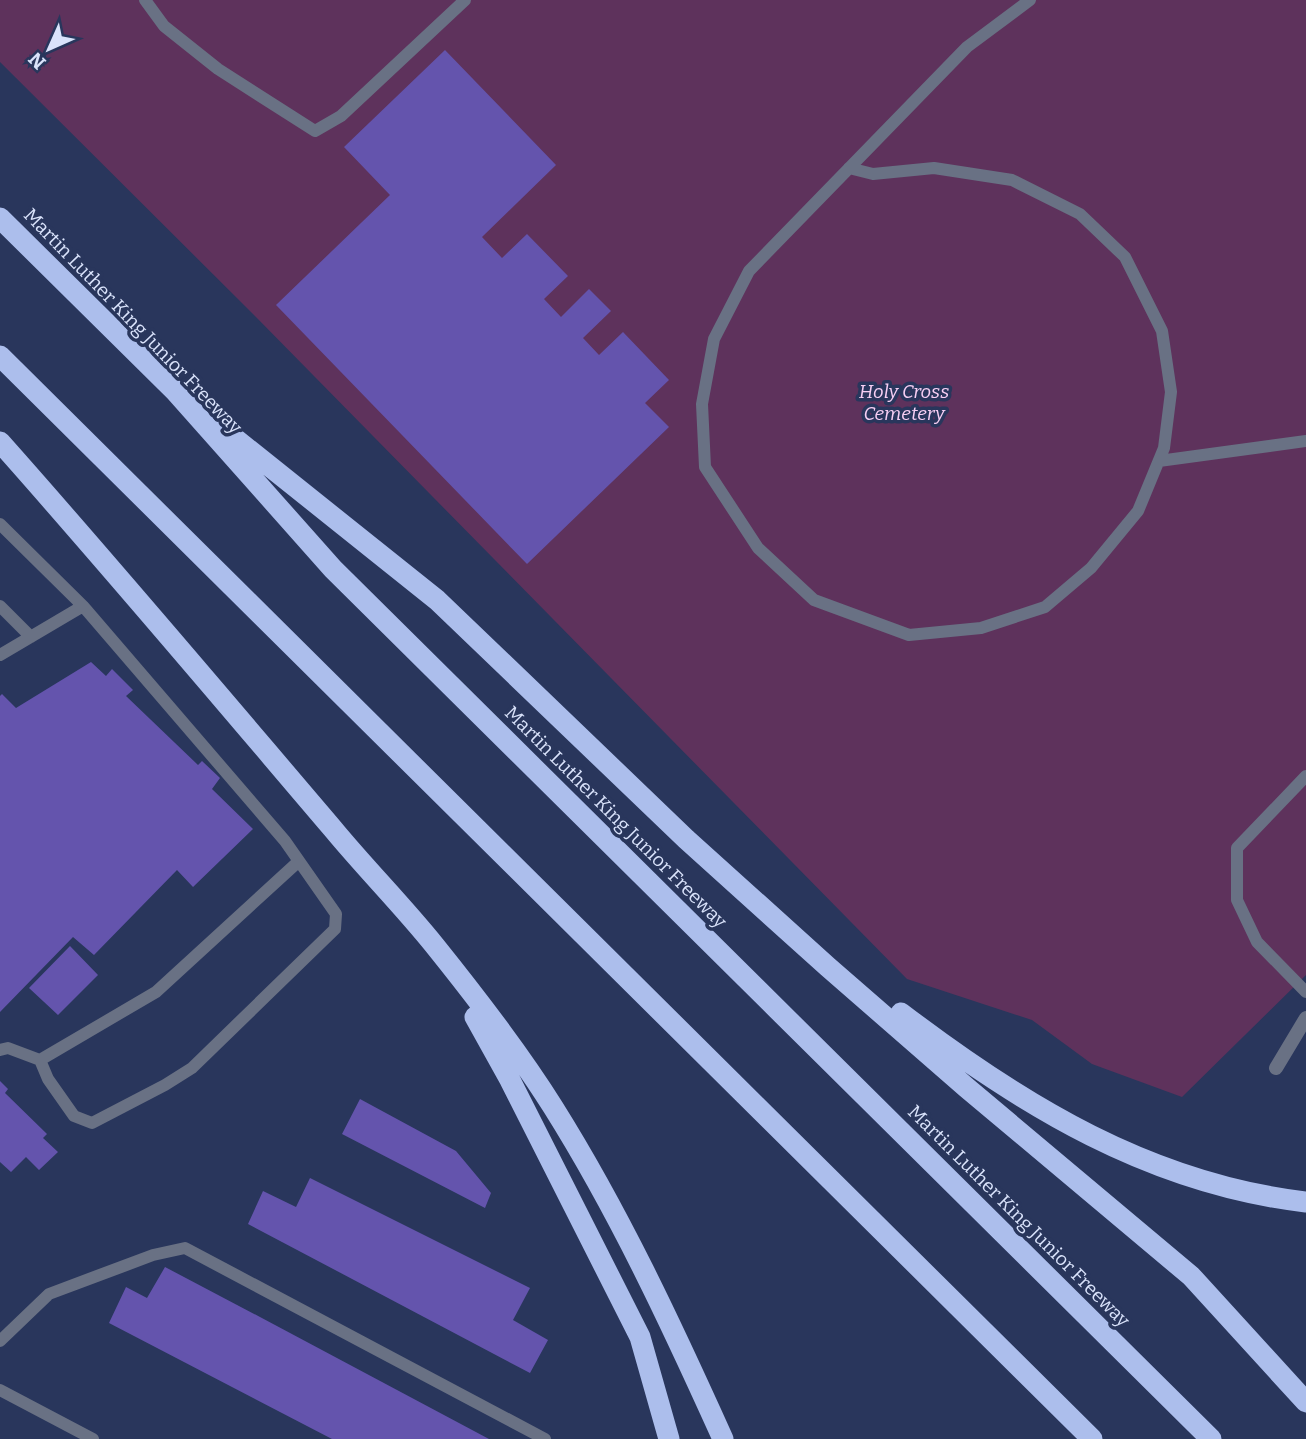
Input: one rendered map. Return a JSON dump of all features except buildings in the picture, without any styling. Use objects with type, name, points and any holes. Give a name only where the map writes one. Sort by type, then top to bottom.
[{"type":"highway","name":"Martin Luther King Junior Freeway","points":[[0,218],[175,391],[334,569],[1211,1439]]},
{"type":"highway","points":[[0,356],[1092,1439]]},
{"type":"highway","points":[[175,391],[437,600],[686,839],[760,906],[967,1088],[1191,1276],[1306,1402]]},
{"type":"highway","points":[[0,442],[435,945],[524,1064],[570,1136],[651,1285],[723,1439]]},
{"type":"highway","points":[[760,906],[925,1032],[1001,1086],[1092,1139],[1169,1171],[1231,1189],[1306,1202]]},
{"type":"highway","points":[[435,945],[510,1080],[640,1337],[668,1439]]},
{"type":"street","points":[[1276,1068],[1306,1018]]},
{"type":"lane","points":[[145,0],[164,26],[218,69],[315,131],[341,116],[465,0]]},
{"type":"lane","points":[[849,169],[873,174],[934,168],[1012,180],[1080,214],[1125,257],[1162,331],[1171,392],[1164,448],[1138,511],[1091,568],[1045,607],[981,628],[909,635],[814,600],[758,548],[705,467],[702,404],[714,339],[748,271],[967,47],[1030,0]]},
{"type":"lane","points":[[1158,461],[1306,441]]},
{"type":"lane","points":[[0,524],[83,607],[285,841],[337,914],[335,929],[192,1068],[92,1123],[74,1116],[48,1079],[40,1060],[8,1048],[0,1050]]},
{"type":"lane","points":[[0,606],[31,637]]},
{"type":"lane","points":[[0,655],[83,607]]},
{"type":"lane","points":[[1306,776],[1237,848],[1237,900],[1257,942],[1306,992]]},
{"type":"lane","points":[[40,1060],[156,992],[299,861]]},
{"type":"lane","points":[[0,1341],[49,1294],[153,1255],[185,1248],[545,1439]]},
{"type":"lane","points":[[0,1390],[93,1439]]},
{"type":"green space","name":"Holy Cross Cemetery","points":[[0,0],[1306,0],[1306,975],[1182,1097],[1092,1064],[1032,1020],[907,979],[253,314],[0,62]]}]
